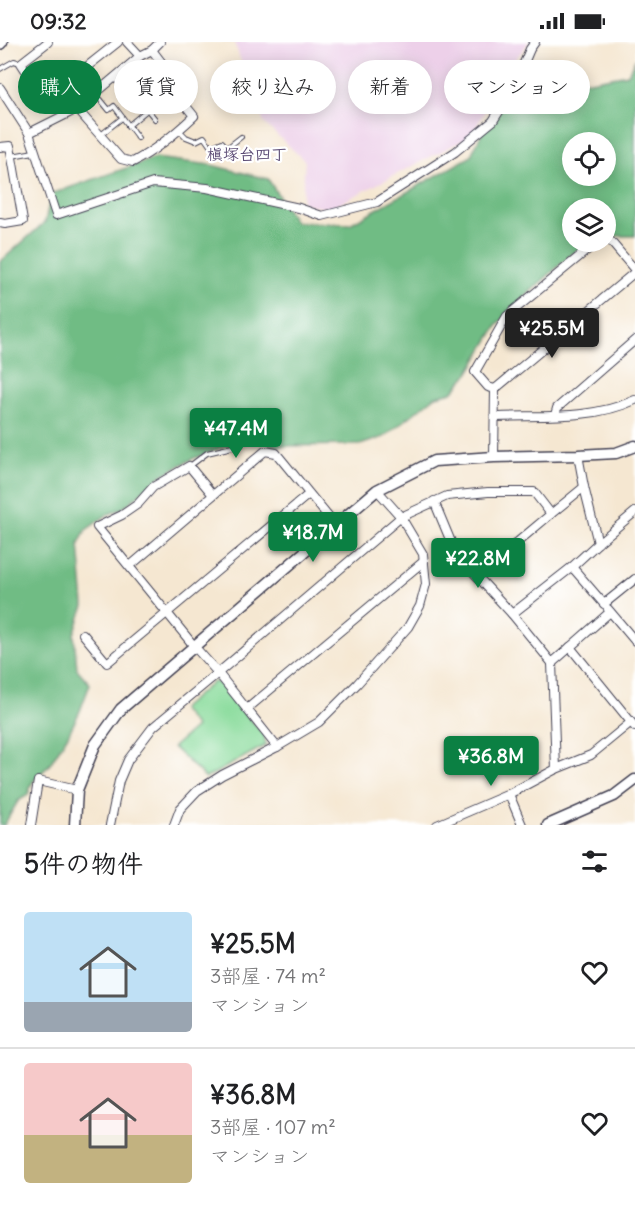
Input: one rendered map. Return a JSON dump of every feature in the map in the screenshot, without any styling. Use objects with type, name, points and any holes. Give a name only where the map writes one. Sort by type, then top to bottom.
[{"type":"street","points":[[25,60],[48,42]]},
{"type":"street","points":[[96,60],[118,42]]},
{"type":"street","points":[[127,42],[140,56]]},
{"type":"street","points":[[136,60],[160,42]]},
{"type":"street","points":[[0,88],[29,133],[56,215],[153,183],[207,188],[299,208],[322,216],[377,202],[455,152],[493,120],[512,91],[535,42]]},
{"type":"street","points":[[152,50],[160,60]]},
{"type":"street","points":[[102,88],[113,79]]},
{"type":"street","points":[[29,133],[67,114]]},
{"type":"street","points":[[81,114],[121,159],[133,162],[150,154],[194,116],[192,114]]},
{"type":"street","points":[[0,147],[10,146],[23,221],[5,225],[0,223]]},
{"type":"street","points":[[494,457],[495,389],[635,271],[616,248]]},
{"type":"street","points":[[495,389],[488,387],[475,372],[507,316],[585,252]]},
{"type":"street","points":[[555,415],[557,408],[635,340]]},
{"type":"street","points":[[495,417],[590,414],[635,400]]},
{"type":"street","points":[[75,825],[77,790],[95,745],[121,709],[376,490],[434,461],[616,453],[635,446]]},
{"type":"street","points":[[130,566],[265,451],[276,453],[336,525]]},
{"type":"street","points":[[578,455],[598,543]]},
{"type":"street","points":[[213,495],[189,466],[153,487],[138,504],[98,527],[277,747]]},
{"type":"street","points":[[477,576],[584,487]]},
{"type":"street","points":[[174,825],[180,809],[197,791],[319,722],[408,627],[420,606],[426,584],[423,554],[401,517],[376,490]]},
{"type":"street","points":[[110,825],[119,781],[128,760],[153,727],[401,517],[447,496],[488,492],[534,492],[551,514]]},
{"type":"street","points":[[83,634],[107,663],[309,494]]},
{"type":"street","points":[[434,501],[456,554],[512,614],[552,663],[556,769]]},
{"type":"street","points":[[512,614],[572,567],[635,512]]},
{"type":"street","points":[[247,709],[424,561]]},
{"type":"street","points":[[572,567],[635,641]]},
{"type":"street","points":[[552,663],[635,579]]},
{"type":"street","points":[[436,825],[591,755],[633,725],[570,647]]},
{"type":"street","points":[[548,825],[614,796],[635,780]]},
{"type":"street","points":[[31,825],[38,781],[77,790]]},
{"type":"street","points":[[509,794],[522,825]]},
{"type":"lane","points":[[0,69],[14,61],[18,62]]},
{"type":"lane","points":[[102,102],[109,110],[114,106],[138,138]]},
{"type":"lane","points":[[128,126],[142,114]]},
{"type":"lane","points":[[151,114],[155,119]]},
{"type":"lane","points":[[100,135],[122,118]]},
{"type":"lane","points":[[179,130],[186,137],[196,141],[204,137],[211,147],[222,142],[227,148],[241,137]]},
{"type":"lane","points":[[12,156],[35,152]]},
{"type":"lane","points":[[189,466],[207,453],[241,445]]},
{"type":"shaded area","points":[[234,42],[529,42],[515,60],[444,60],[444,114],[483,114],[471,136],[329,209],[302,203],[305,161],[264,123],[261,114],[336,114],[336,60],[241,60]]},
{"type":"green space","points":[[635,59],[635,236],[616,236],[616,198],[562,198],[562,252],[576,252],[530,292],[497,326],[468,374],[452,392],[436,396],[384,437],[360,445],[274,446],[252,440],[223,447],[192,459],[162,475],[123,508],[107,515],[86,530],[79,544],[84,606],[74,634],[77,669],[90,684],[68,735],[50,764],[32,783],[28,795],[18,801],[4,825],[0,825],[0,262],[45,222],[51,194],[155,158],[211,165],[268,179],[295,222],[350,224],[470,157],[491,114],[590,114],[590,81],[628,74]]},
{"type":"green space","points":[[213,682],[220,684],[264,735],[266,745],[206,778],[173,747],[196,727],[181,709]]},
{"type":"district","name":"槇塚台四丁","points":[[247,154]]}]
